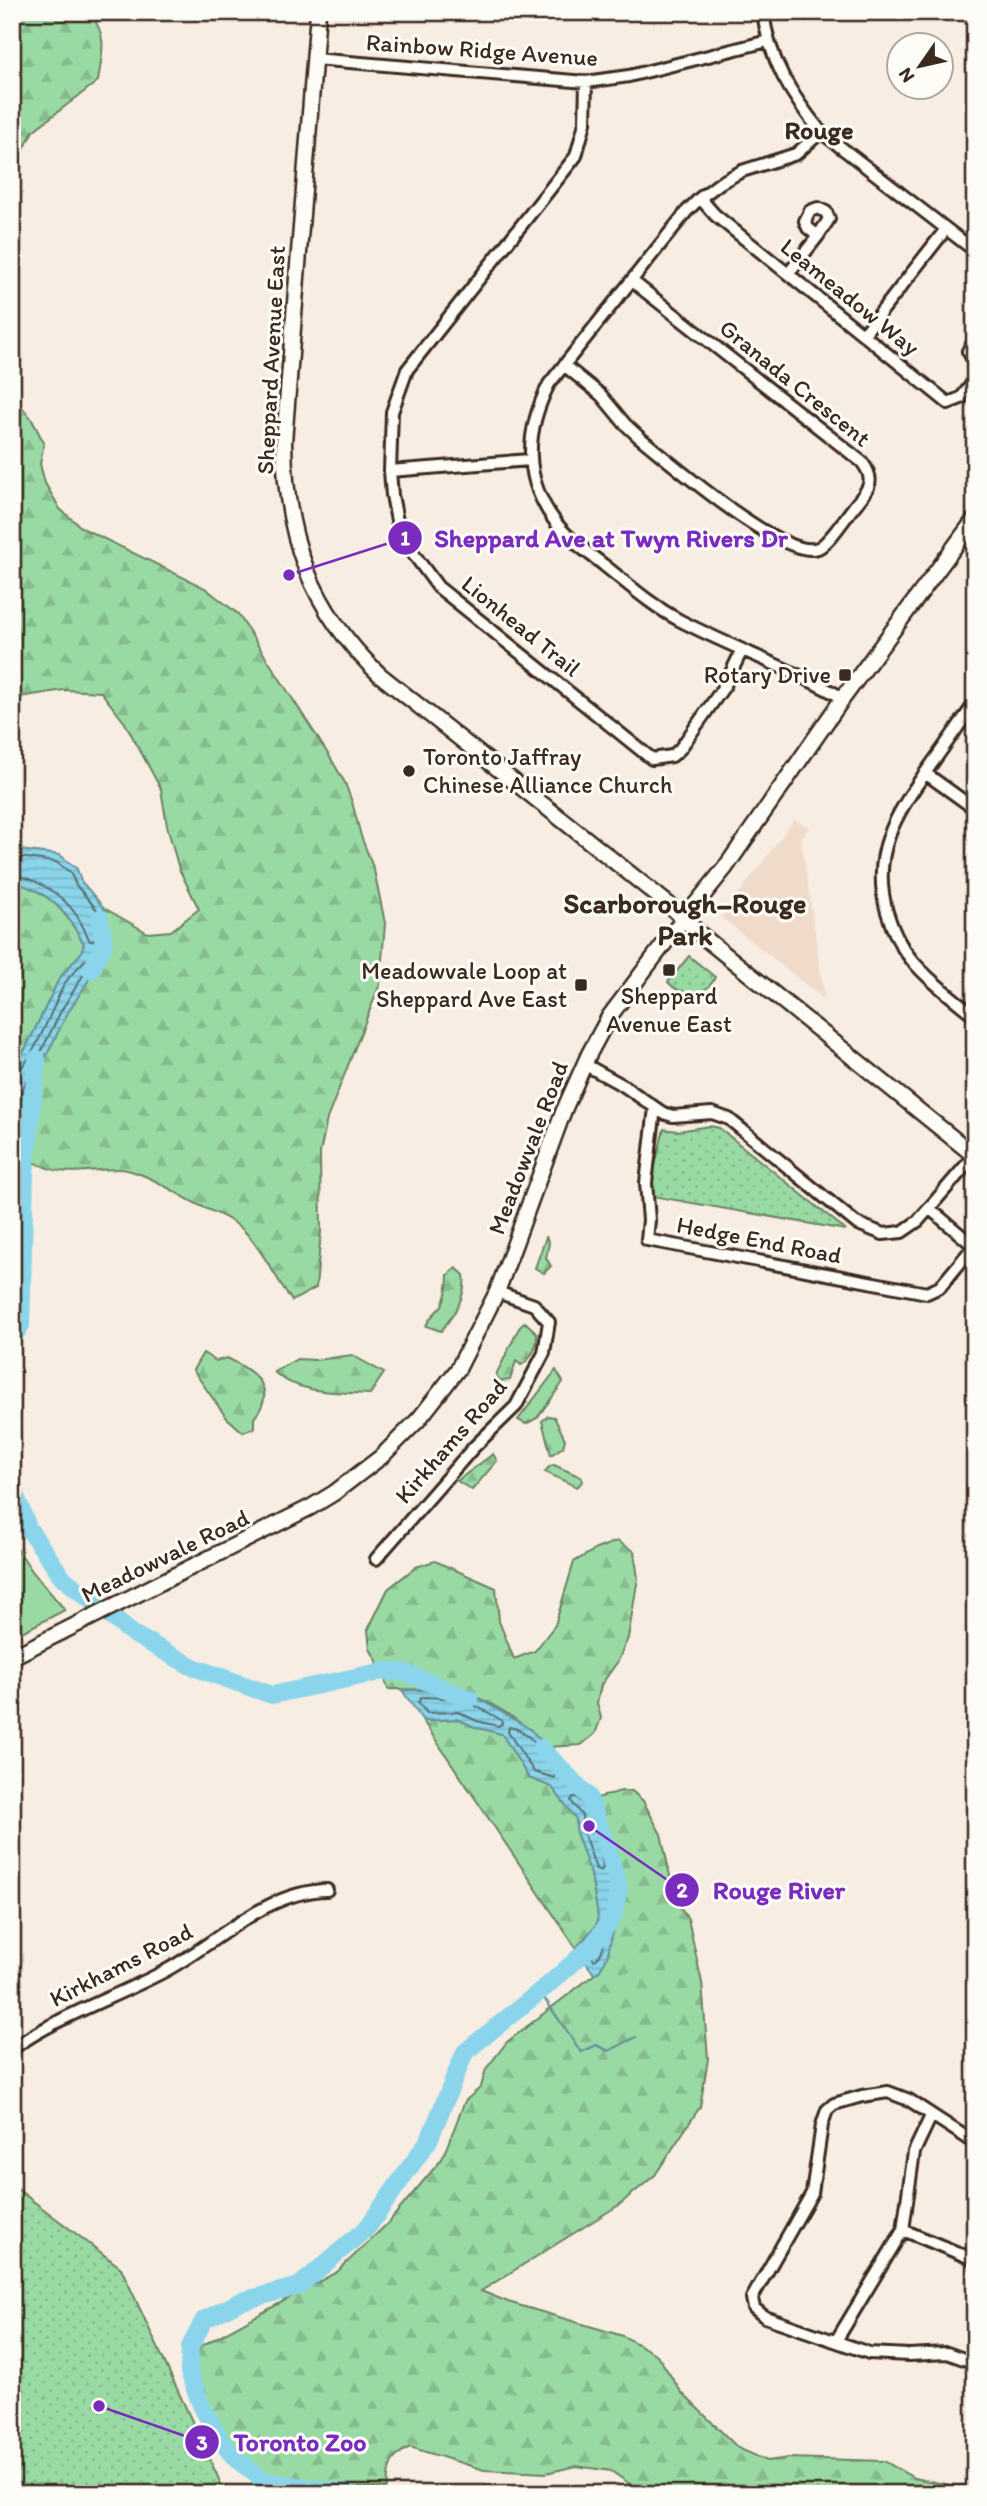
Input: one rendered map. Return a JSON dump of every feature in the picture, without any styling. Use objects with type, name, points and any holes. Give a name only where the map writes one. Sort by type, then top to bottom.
[{"type":"main road","name":"Sheppard Avenue East","points":[[318,12],[284,442],[286,486],[294,538],[303,566],[327,613],[352,646],[380,676],[685,919],[975,1156]]},
{"type":"main road","name":"Meadowvale Road","points":[[12,1657],[311,1507],[381,1457],[419,1419],[458,1369],[497,1292],[564,1110],[609,1017],[736,853],[843,698],[975,519]]},
{"type":"street","points":[[763,12],[768,41],[783,78],[821,132],[975,251]]},
{"type":"street","name":"Rainbow Ridge Avenue","points":[[314,59],[586,82],[629,76],[768,41]]},
{"type":"street","name":"Lionhead Trail","points":[[586,82],[585,123],[576,156],[407,370],[393,412],[390,471],[397,521],[415,556],[438,587],[652,758],[672,756],[680,749],[725,685],[742,650]]},
{"type":"street","points":[[821,132],[796,154],[742,171],[720,183],[687,211],[550,384],[538,406],[532,432],[530,460],[534,482],[542,502],[557,525],[576,543],[676,618],[843,698]]},
{"type":"street","name":"Leameadow Way","points":[[700,198],[715,215],[948,403],[961,398],[975,380]]},
{"type":"street","points":[[863,334],[946,229]]},
{"type":"street","points":[[788,274],[818,236]]},
{"type":"street","name":"Granada Crescent","points":[[565,365],[601,396],[639,437],[743,519],[804,549],[818,548],[832,534],[870,486],[869,472],[862,462],[632,281]]},
{"type":"street","points":[[975,340],[968,351],[975,363]]},
{"type":"street","points":[[390,471],[530,460]]},
{"type":"street","points":[[975,703],[900,809],[883,855],[882,893],[892,929],[902,948],[927,976],[975,1016]]},
{"type":"street","points":[[925,773],[975,809]]},
{"type":"street","name":"Hedge End Road","points":[[584,1065],[673,1116],[712,1113],[729,1119],[856,1223],[883,1234],[902,1232],[918,1221],[975,1156]]},
{"type":"street","name":"Hedge End Road","points":[[655,1108],[646,1183],[649,1220],[647,1241],[927,1293],[940,1287],[974,1247],[929,1208]]},
{"type":"street","name":"Kirkhams Road","points":[[376,1559],[473,1448],[516,1406],[544,1353],[549,1322],[534,1305],[497,1292]]},
{"type":"street","name":"Kirkhams Road","points":[[12,2049],[74,2012],[165,1971],[258,1912],[306,1890],[327,1890]]},
{"type":"street","points":[[975,2143],[909,2100],[888,2092],[834,2104],[827,2110],[822,2124],[811,2193],[752,2298],[754,2308],[765,2317],[869,2353],[947,2353],[975,2363]]},
{"type":"street","points":[[836,2342],[903,2230],[914,2152],[931,2116]]},
{"type":"street","points":[[903,2230],[975,2260]]},
{"type":"shaded area","points":[[794,820],[810,827],[801,838],[825,1000],[721,917]]},
{"type":"green space","points":[[12,12],[89,12],[102,37],[102,53],[98,81],[33,131],[12,172]]},
{"type":"green space","points":[[12,395],[31,418],[44,443],[40,464],[45,483],[60,509],[82,528],[205,588],[238,614],[345,783],[374,870],[385,923],[380,984],[327,1119],[320,1153],[321,1231],[316,1288],[292,1301],[253,1241],[226,1218],[128,1170],[66,1172],[34,1162],[27,1095],[101,952],[105,925],[104,908],[148,933],[171,931],[199,909],[179,869],[167,826],[161,789],[125,723],[101,692],[64,690],[20,697],[12,693]]},
{"type":"green space","points":[[12,881],[37,891],[56,904],[84,944],[81,953],[59,979],[12,1071]]},
{"type":"green space","points":[[689,956],[715,977],[706,988],[693,993],[673,987],[668,982]]},
{"type":"green space","points":[[710,1126],[719,1128],[846,1230],[652,1196],[652,1177],[664,1129],[678,1131]]},
{"type":"green space","points":[[546,1237],[549,1243],[546,1258],[551,1266],[544,1273],[535,1268]]},
{"type":"green space","points":[[456,1268],[464,1275],[464,1290],[458,1305],[441,1331],[426,1326],[442,1305],[448,1275]]},
{"type":"green space","points":[[525,1322],[537,1333],[534,1351],[521,1365],[516,1361],[510,1380],[500,1381],[496,1375],[519,1328]]},
{"type":"green space","points":[[203,1353],[216,1361],[227,1358],[246,1369],[260,1382],[264,1389],[264,1398],[254,1418],[254,1428],[243,1432],[226,1417],[193,1370]]},
{"type":"green space","points":[[352,1355],[384,1373],[370,1394],[306,1388],[274,1372],[297,1359],[316,1360]]},
{"type":"green space","points":[[556,1370],[563,1382],[537,1418],[526,1424],[518,1420]]},
{"type":"green space","points":[[548,1416],[554,1417],[565,1439],[563,1447],[551,1455],[542,1421]]},
{"type":"green space","points":[[493,1454],[497,1461],[472,1490],[457,1481]]},
{"type":"green space","points":[[554,1465],[581,1477],[583,1481],[577,1487],[545,1472]]},
{"type":"green space","points":[[12,1541],[32,1571],[65,1610],[12,1637]]},
{"type":"green space","points":[[617,1541],[634,1551],[638,1578],[628,1638],[618,1661],[601,1685],[597,1703],[601,1718],[595,1734],[581,1745],[547,1747],[528,1729],[492,1704],[466,1694],[454,1691],[388,1689],[382,1670],[370,1649],[368,1630],[388,1589],[416,1567],[435,1561],[496,1588],[499,1621],[514,1659],[535,1651],[555,1625],[574,1562]]},
{"type":"green space","points":[[457,1719],[502,1734],[529,1778],[552,1787],[576,1819],[576,1832],[591,1874],[598,1916],[596,1926],[576,1948],[423,1721]]},
{"type":"green space","points":[[621,1791],[632,1791],[643,1801],[661,1834],[675,1899],[688,1919],[702,1983],[708,2059],[700,2107],[655,2175],[619,2205],[481,2291],[508,2302],[623,2336],[657,2355],[682,2393],[738,2448],[767,2461],[789,2458],[884,2461],[914,2478],[955,2486],[975,2484],[975,2494],[639,2494],[637,2489],[611,2471],[576,2466],[546,2473],[484,2470],[410,2447],[391,2463],[387,2488],[294,2488],[272,2484],[237,2459],[219,2436],[186,2377],[186,2368],[201,2346],[337,2272],[388,2223],[442,2159],[465,2101],[481,2087],[486,2069],[507,2042],[600,1970],[596,1809],[590,1800]]},
{"type":"green space","points":[[12,2185],[121,2268],[222,2486],[236,2494],[12,2494]]},
{"type":"water","points":[[12,849],[60,855],[77,869],[81,881],[104,908],[107,927],[97,967],[67,1014],[27,1095],[31,1141],[12,1112],[12,1071],[59,979],[81,953],[84,944],[56,904],[37,891],[12,881]]},
{"type":"water","points":[[402,1690],[454,1691],[474,1696],[530,1729],[547,1747],[564,1775],[596,1809],[607,1839],[616,1920],[607,1957],[600,1970],[594,1974],[576,1948],[596,1926],[598,1916],[591,1874],[576,1832],[576,1819],[552,1787],[529,1778],[502,1734],[457,1719],[423,1721]]},
{"type":"waterway","points":[[91,970],[104,945],[100,918]]},
{"type":"waterway","points":[[12,1339],[21,1325],[25,1174],[37,1059]]},
{"type":"waterway","points":[[12,1485],[28,1528],[62,1577],[133,1634],[193,1667],[272,1695],[384,1671],[406,1673],[470,1699]]},
{"type":"waterway","points":[[351,2494],[264,2481],[235,2458],[220,2440],[201,2405],[189,2372],[190,2347],[204,2320],[239,2302],[299,2286],[367,2228],[429,2140],[465,2052],[592,1946],[613,1917],[619,1887],[588,1796],[541,1748]]},
{"type":"waterway","points":[[540,1992],[581,2052],[596,2045],[609,2051],[636,2037]]},
{"type":"place","name":"Sheppard Ave at Twyn Rivers Dr","points":[[289,575]]},
{"type":"place","name":"Rotary Drive","points":[[845,675]]},
{"type":"place","name":"Toronto Jaffray Chinese Alliance Church","points":[[409,771]]},
{"type":"place","name":"Sheppard Avenue East","points":[[669,970]]},
{"type":"place","name":"Meadowvale Loop at Sheppard Ave East","points":[[581,985]]},
{"type":"place","name":"Rouge River","points":[[589,1826]]},
{"type":"place","name":"Toronto Zoo","points":[[99,2406]]},
{"type":"district","name":"Rouge","points":[[819,130]]},
{"type":"district","name":"Scarborough–Rouge Park","points":[[685,919]]}]
